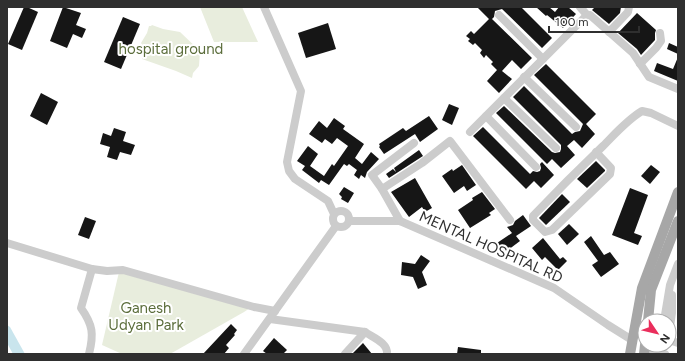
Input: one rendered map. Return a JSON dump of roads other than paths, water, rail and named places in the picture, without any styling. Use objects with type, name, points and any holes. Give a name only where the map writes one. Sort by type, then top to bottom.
[{"type":"main road","points":[[630,354],[642,288],[678,192]]},
{"type":"main road","points":[[648,313],[651,290],[678,221]]},
{"type":"main road","points":[[638,308],[644,313]]},
{"type":"street","points":[[264,7],[301,91],[287,162],[289,171],[296,179],[328,201],[334,214]]},
{"type":"street","points":[[580,7],[587,15],[590,15],[633,53],[649,77],[678,89]]},
{"type":"street","points":[[609,32],[628,12],[628,7]]},
{"type":"street","points":[[499,14],[543,59]]},
{"type":"street","points":[[470,132],[587,15]]},
{"type":"street","points":[[640,64],[661,41],[660,34]]},
{"type":"street","points":[[524,77],[576,127]]},
{"type":"street","points":[[504,98],[556,148]]},
{"type":"street","points":[[596,152],[611,168],[610,174],[552,230],[545,232],[533,220],[533,216],[559,188],[596,152],[632,117],[642,112],[651,113],[678,126]]},
{"type":"street","points":[[486,116],[536,167]]},
{"type":"street","points":[[382,189],[422,163],[450,141],[510,220]]},
{"type":"street","points":[[400,221],[382,189],[372,175],[414,143]]},
{"type":"street","points":[[340,210],[345,211],[348,215],[349,221],[344,227],[336,226],[332,221],[334,214],[340,210]]},
{"type":"street","name":"MENTAL HOSPITAL RD","points":[[349,221],[400,221],[554,288],[632,340]]},
{"type":"street","points":[[244,354],[336,226]]},
{"type":"street","points":[[7,242],[92,269],[107,271],[123,270],[275,311]]},
{"type":"street","points":[[665,313],[670,285],[678,264]]},
{"type":"street","points":[[89,354],[92,328],[87,316],[81,308],[92,269]]},
{"type":"street","points":[[675,310],[675,293],[678,277]]},
{"type":"street","points":[[270,318],[365,332],[385,345],[387,354]]},
{"type":"street","points":[[345,354],[365,332]]},
{"type":"water","points":[[7,325],[10,327],[25,354],[13,354],[7,343]]},
{"type":"park label","name":"hospital ground","points":[[171,49]]},
{"type":"park label","name":"Ganesh Udyan Park","points":[[146,316]]}]
